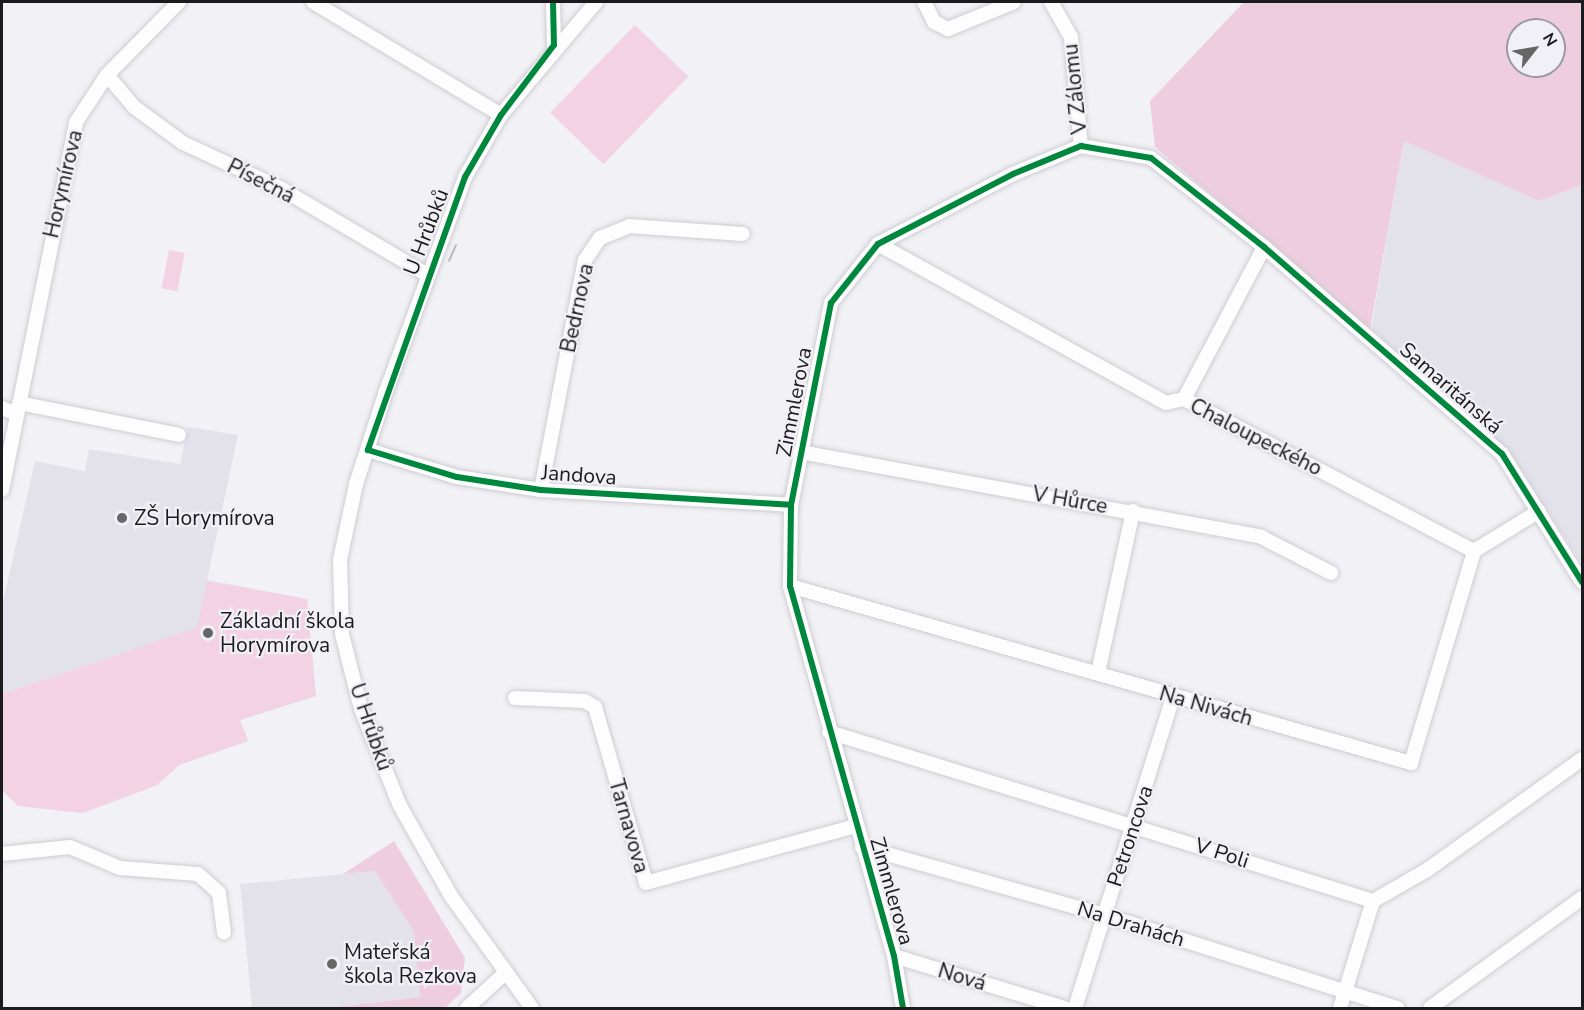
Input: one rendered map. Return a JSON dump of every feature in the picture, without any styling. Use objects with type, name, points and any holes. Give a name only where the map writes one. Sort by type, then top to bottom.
[{"type":"street","name":"Horymírova","points":[[2,490],[68,145],[87,103],[107,75],[179,2]]},
{"type":"street","points":[[313,2],[501,115]]},
{"type":"street","points":[[553,2],[554,45]]},
{"type":"street","name":"U Hrůbků","points":[[532,1008],[451,896],[400,806],[361,709],[342,634],[340,560],[368,450],[426,274],[465,177],[501,115],[554,45],[596,2]]},
{"type":"street","points":[[924,2],[934,22],[948,29],[1014,2]]},
{"type":"street","name":"V Zálomu","points":[[1051,2],[1071,37],[1081,146]]},
{"type":"street","name":"Písečná","points":[[107,75],[134,107],[183,143],[282,189],[426,274]]},
{"type":"street","points":[[1081,146],[1150,158],[1264,248],[1184,399]]},
{"type":"street","name":"Zimmlerova","points":[[903,1008],[894,956],[828,732],[790,586],[792,505],[800,452],[831,303],[878,244],[1013,174],[1081,146]]},
{"type":"street","name":"Bedrnova","points":[[541,490],[585,260],[600,238],[629,226],[743,234]]},
{"type":"street","name":"Chaloupeckého","points":[[878,244],[1166,403],[1184,399],[1473,551]]},
{"type":"street","name":"Samaritánská","points":[[1264,248],[1502,454],[1582,582]]},
{"type":"street","points":[[2,408],[18,408],[179,435]]},
{"type":"street","name":"Jandova","points":[[368,450],[457,477],[541,490],[792,505]]},
{"type":"street","name":"V Hůrce","points":[[800,452],[1132,511],[1261,537],[1331,573]]},
{"type":"street","points":[[1098,673],[1132,511]]},
{"type":"street","points":[[1473,551],[1539,511]]},
{"type":"street","name":"Na Nivách","points":[[790,586],[1098,673],[1173,698],[1411,763],[1473,551]]},
{"type":"street","name":"Tarnavova","points":[[515,698],[585,701],[595,707],[646,883],[856,826]]},
{"type":"street","name":"Petroncova","points":[[1075,1008],[1135,825],[1173,698]]},
{"type":"street","name":"V Poli","points":[[828,732],[1135,825],[1373,901]]},
{"type":"street","points":[[1340,1008],[1373,901],[1426,870],[1582,759]]},
{"type":"street","points":[[2,854],[70,847],[120,868],[198,874],[219,893],[224,933]]},
{"type":"street","name":"Na Drahách","points":[[862,847],[1104,915],[1398,1008]]},
{"type":"street","points":[[1430,1008],[1582,898]]},
{"type":"street","name":"Nová","points":[[894,956],[1064,1008]]},
{"type":"street","points":[[467,1008],[505,973]]},
{"type":"shaded area","points":[[1244,2],[1582,2],[1582,185],[1539,201],[1404,141],[1370,329],[1155,147],[1150,101]]},
{"type":"shaded area","points":[[635,25],[688,76],[603,164],[550,113]]},
{"type":"shaded area","points":[[1404,141],[1539,201],[1582,185],[1582,563],[1507,449],[1371,329]]},
{"type":"shaded area","points":[[169,250],[185,253],[177,291],[162,288]]},
{"type":"shaded area","name":"Základní škola Horymírova","points":[[188,427],[238,435],[207,580],[307,599],[316,696],[240,720],[248,741],[179,765],[157,785],[83,813],[18,806],[2,790],[2,606],[35,461],[85,471],[89,449],[180,464]]},
{"type":"shaded area","points":[[207,581],[307,599],[316,696],[240,720],[248,741],[179,765],[157,785],[83,813],[18,806],[2,790],[2,694],[197,628]]},
{"type":"shaded area","points":[[394,841],[465,958],[461,993],[445,1008],[327,1008],[420,997],[414,932],[375,871],[343,874]]},
{"type":"shaded area","name":"Mateřská škola Rezkova","points":[[375,871],[414,932],[420,997],[327,1008],[252,1008],[240,884]]},
{"type":"tram line","points":[[449,261],[456,245]]},
{"type":"cycle path","points":[[553,2],[554,45],[501,115],[465,177],[368,450],[457,477],[541,490],[791,505]]},
{"type":"cycle path","points":[[903,1008],[894,956],[790,586],[791,505],[831,303],[878,244],[1013,174],[1081,146],[1151,158],[1264,247],[1502,454],[1582,582]]},
{"type":"place","name":"ZŠ Horymírova","points":[[122,518]]},
{"type":"place","name":"Základní škola Horymírova","points":[[208,633]]},
{"type":"place","name":"Mateřská škola Rezkova","points":[[332,964]]}]
